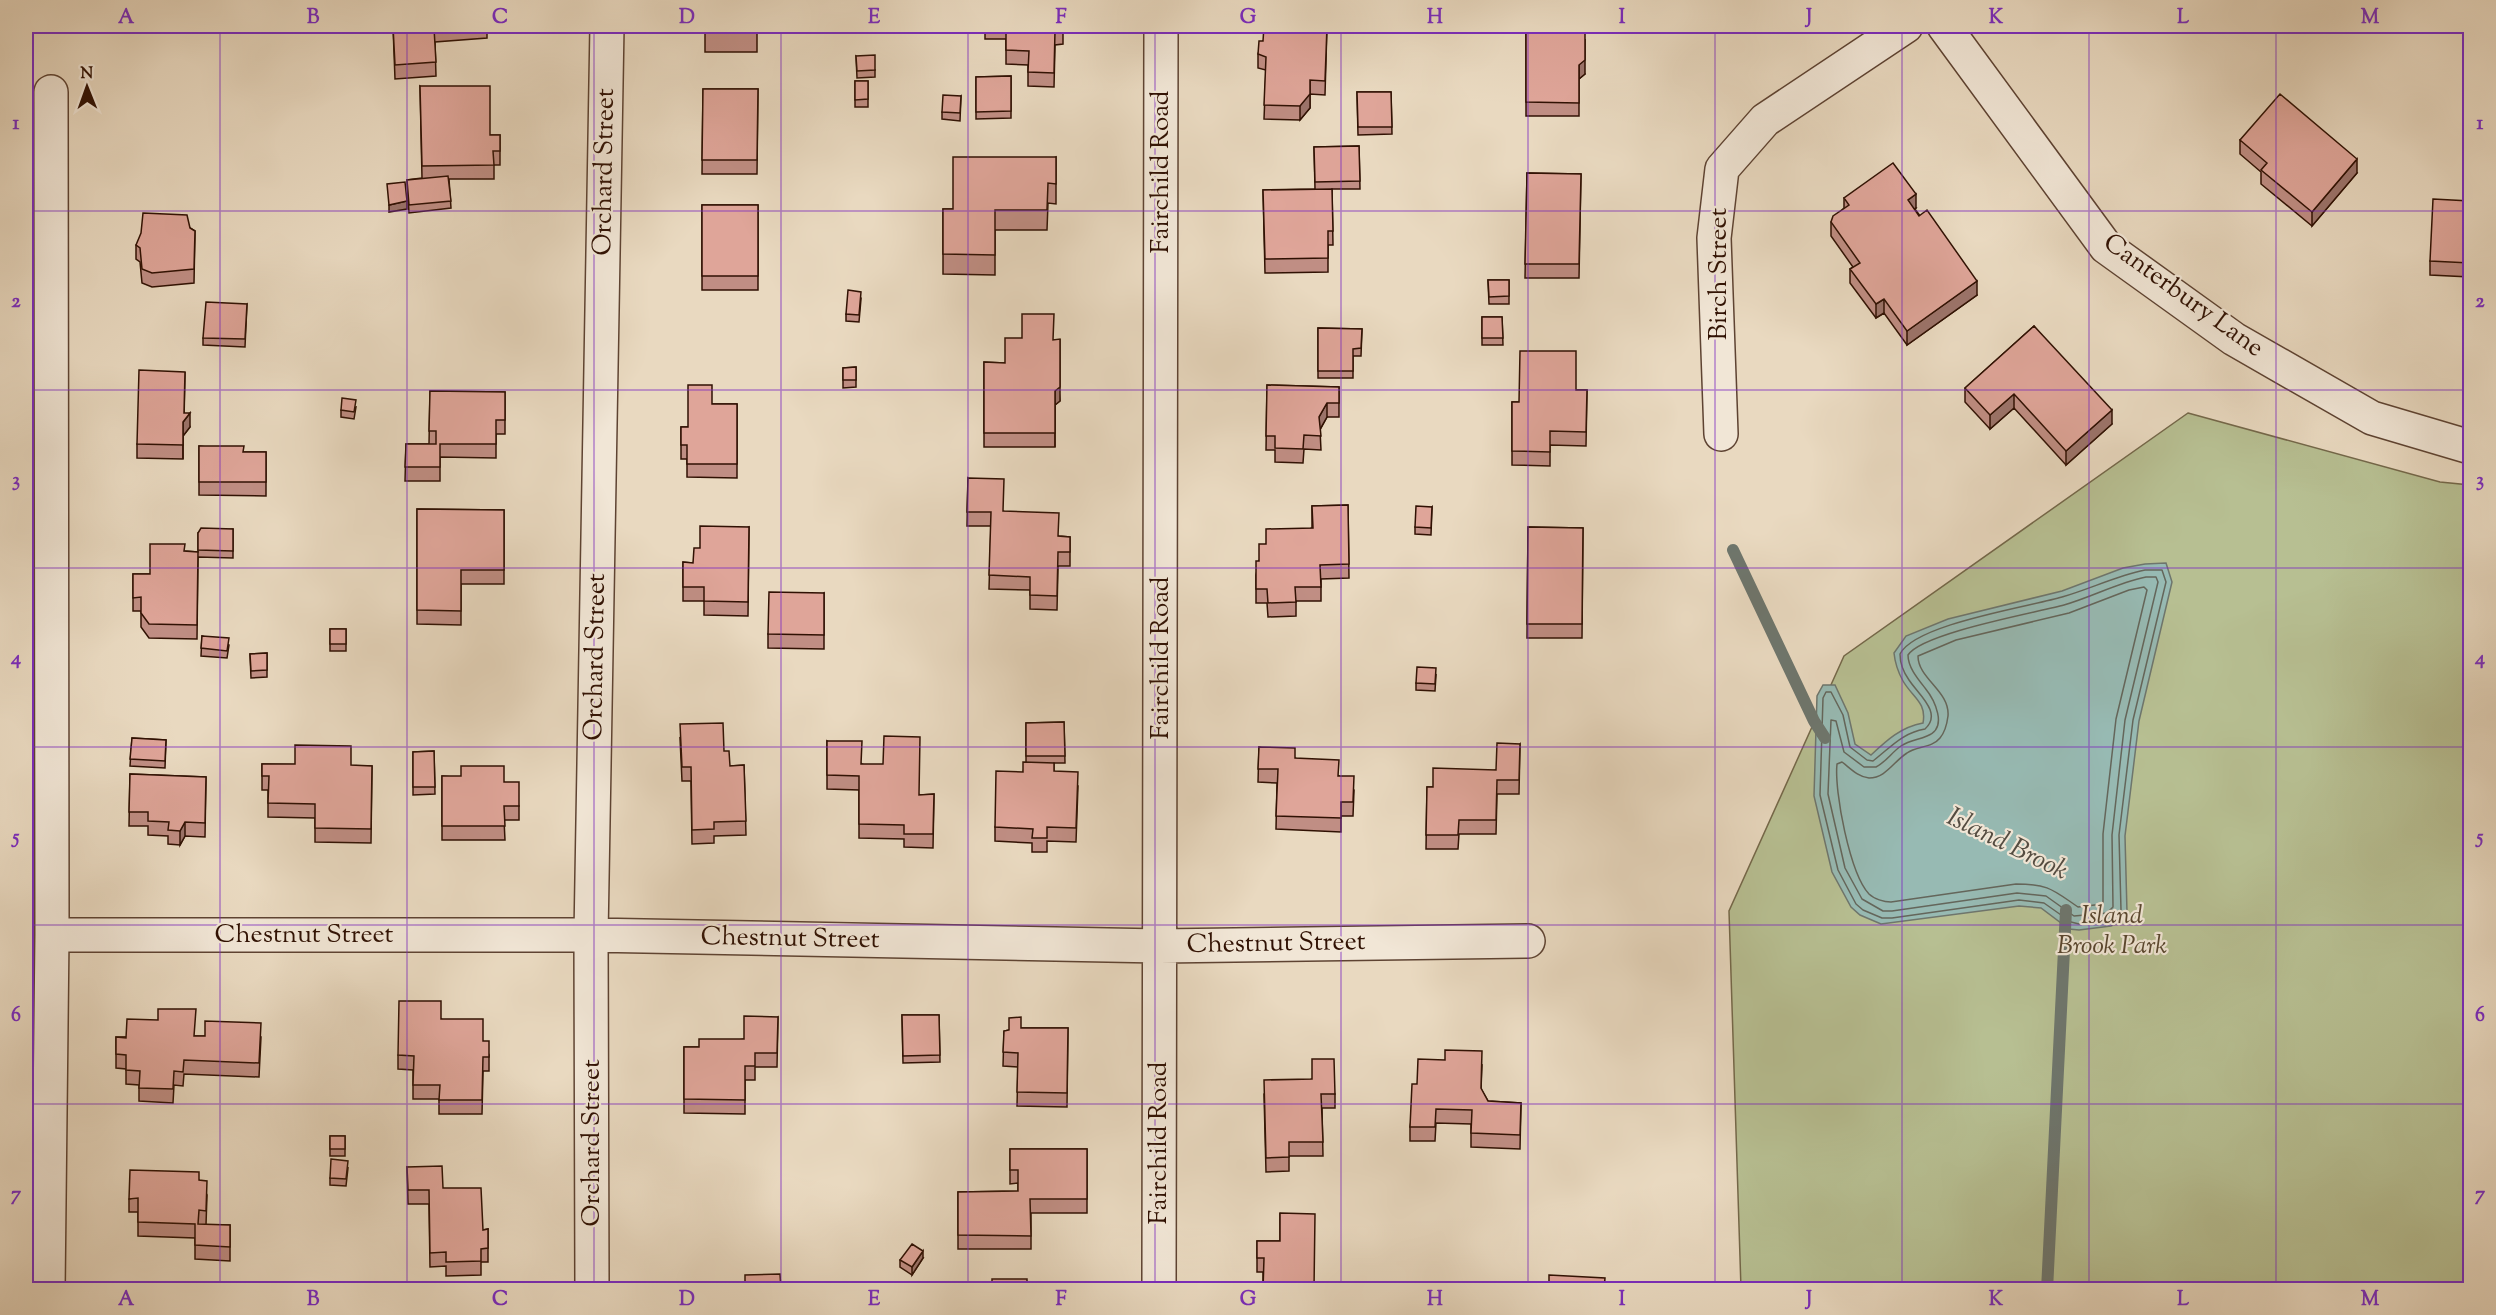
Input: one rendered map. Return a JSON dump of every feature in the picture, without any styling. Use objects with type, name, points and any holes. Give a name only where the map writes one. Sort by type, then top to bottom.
[{"type":"street","name":"Orchard Street","points":[[592,1290],[591,935],[607,26]]},
{"type":"street","name":"Fairchild Road","points":[[1159,1290],[1161,26]]},
{"type":"street","name":"Birch Street","points":[[1721,434],[1714,238],[1722,169],[1766,120],[1906,26]]},
{"type":"street","name":"Canterbury Lane","points":[[1944,26],[2106,247],[2234,339],[2372,418],[2470,447]]},
{"type":"street","points":[[48,1290],[52,935],[51,92]]},
{"type":"street","name":"Chestnut Street","points":[[52,935],[591,935],[1161,946],[1528,941]]},
{"type":"green space","name":"Island Brook Park","points":[[2188,413],[2440,482],[2470,485],[2470,1289],[1741,1289],[1729,911],[1844,656]]},
{"type":"water","points":[[2166,563],[2172,582],[2139,721],[2125,836],[2127,912],[2120,922],[2111,926],[2069,929],[2041,908],[2019,906],[1881,924],[1860,915],[1851,907],[1832,872],[1814,796],[1817,696],[1823,685],[1835,685],[1848,713],[1855,744],[1871,755],[1901,731],[1923,723],[1921,705],[1903,681],[1895,660],[1894,653],[1906,636],[1948,619],[2062,591],[2123,568]]},
{"type":"building","points":[[393,26],[469,26],[434,28],[436,62],[395,65]]},
{"type":"building","points":[[705,26],[757,26],[757,32],[705,32]]},
{"type":"building","points":[[1006,26],[1063,26],[1063,30],[1055,31],[1054,73],[1028,72],[1029,51],[1006,50]]},
{"type":"building","points":[[1264,26],[1327,26],[1325,81],[1310,80],[1310,94],[1300,106],[1264,105],[1266,57],[1258,54],[1259,41],[1263,41]]},
{"type":"building","points":[[1526,26],[1585,26],[1585,60],[1579,65],[1579,103],[1526,102]]},
{"type":"building","points":[[875,55],[875,70],[857,71],[856,56]]},
{"type":"building","points":[[1011,76],[1011,111],[976,112],[976,77]]},
{"type":"building","points":[[855,81],[868,81],[868,99],[855,100]]},
{"type":"building","points":[[420,86],[490,86],[490,135],[500,135],[500,151],[493,151],[494,165],[422,166]]},
{"type":"building","points":[[703,89],[758,89],[757,160],[702,160]]},
{"type":"building","points":[[1357,92],[1391,92],[1392,127],[1358,127]]},
{"type":"building","points":[[2280,94],[2357,159],[2312,212],[2261,170],[2267,163],[2240,140]]},
{"type":"building","points":[[943,95],[961,96],[960,113],[942,112]]},
{"type":"building","points":[[1359,146],[1360,181],[1315,182],[1314,147]]},
{"type":"building","points":[[953,157],[1056,157],[1056,184],[1048,183],[1047,210],[995,210],[995,255],[943,254],[943,209],[953,209]]},
{"type":"building","points":[[1893,163],[1916,194],[1908,200],[1919,216],[1927,210],[1977,281],[1907,331],[1884,299],[1876,304],[1850,269],[1860,263],[1831,222],[1833,216],[1849,205],[1844,198]]},
{"type":"building","points":[[1527,173],[1581,174],[1579,264],[1525,264]]},
{"type":"building","points":[[448,176],[451,201],[409,205],[407,180]]},
{"type":"building","points":[[405,182],[407,201],[389,205],[387,184]]},
{"type":"building","points":[[1332,189],[1333,231],[1328,231],[1328,258],[1265,259],[1263,190]]},
{"type":"building","points":[[2433,199],[2470,201],[2470,263],[2430,261]]},
{"type":"building","points":[[702,205],[758,205],[758,276],[702,276]]},
{"type":"building","points":[[143,213],[187,215],[190,228],[195,231],[194,269],[152,273],[142,269],[140,248],[136,245],[141,233]]},
{"type":"building","points":[[1488,280],[1509,280],[1509,296],[1489,297]]},
{"type":"building","points":[[848,290],[861,292],[859,315],[846,314]]},
{"type":"building","points":[[206,302],[247,304],[245,339],[203,338]]},
{"type":"building","points":[[1022,314],[1054,314],[1053,340],[1060,339],[1060,387],[1055,391],[1055,433],[984,433],[984,362],[1005,363],[1005,338],[1022,338]]},
{"type":"building","points":[[1482,317],[1502,317],[1503,338],[1482,338]]},
{"type":"building","points":[[2034,326],[2112,410],[2066,451],[2014,394],[1990,415],[1965,388]]},
{"type":"building","points":[[1318,328],[1362,329],[1361,348],[1353,349],[1353,371],[1318,371]]},
{"type":"building","points":[[1520,351],[1576,351],[1576,390],[1587,390],[1586,432],[1550,431],[1550,452],[1512,451],[1512,402],[1519,402]]},
{"type":"building","points":[[856,367],[856,380],[843,380],[843,368]]},
{"type":"building","points":[[139,370],[185,372],[184,413],[190,413],[183,422],[183,445],[137,444]]},
{"type":"building","points":[[688,385],[712,385],[712,404],[737,404],[737,464],[687,464],[687,445],[681,445],[681,427],[688,427]]},
{"type":"building","points":[[1267,385],[1339,387],[1339,403],[1327,403],[1319,417],[1321,436],[1304,435],[1303,449],[1275,448],[1275,436],[1266,436]]},
{"type":"building","points":[[430,391],[505,392],[505,420],[496,420],[496,444],[440,444],[440,467],[405,467],[406,444],[436,444],[436,431],[429,431]]},
{"type":"building","points":[[342,398],[356,400],[354,412],[341,410]]},
{"type":"building","points":[[199,446],[244,446],[243,452],[266,452],[266,482],[199,482]]},
{"type":"building","points":[[968,478],[1004,479],[1003,511],[1059,513],[1058,536],[1070,537],[1070,552],[1058,552],[1057,596],[1030,595],[1030,577],[989,575],[991,512],[967,512]]},
{"type":"building","points":[[1348,505],[1349,564],[1320,565],[1321,587],[1295,587],[1296,602],[1268,603],[1267,589],[1256,589],[1256,561],[1259,561],[1259,544],[1266,544],[1266,529],[1313,528],[1312,506]]},
{"type":"building","points":[[1416,506],[1432,507],[1431,528],[1415,527]]},
{"type":"building","points":[[417,509],[504,510],[504,570],[461,570],[461,611],[417,610]]},
{"type":"building","points":[[700,526],[749,527],[748,602],[704,601],[704,587],[683,587],[683,562],[693,563],[694,548],[700,548]]},
{"type":"building","points":[[1528,527],[1583,528],[1582,624],[1527,624]]},
{"type":"building","points":[[201,528],[233,529],[233,551],[198,550],[198,533]]},
{"type":"building","points":[[150,544],[185,544],[184,551],[198,552],[197,625],[149,624],[141,613],[141,597],[133,598],[133,574],[150,574]]},
{"type":"building","points":[[769,592],[824,593],[824,635],[768,634]]},
{"type":"building","points":[[330,629],[346,629],[346,644],[330,644]]},
{"type":"building","points":[[202,636],[229,638],[227,651],[201,648]]},
{"type":"building","points":[[267,653],[267,670],[251,671],[250,654]]},
{"type":"building","points":[[1417,667],[1436,668],[1435,684],[1416,683]]},
{"type":"building","points":[[1064,722],[1065,756],[1026,756],[1026,723]]},
{"type":"building","points":[[723,723],[724,751],[729,751],[730,766],[744,765],[746,821],[714,822],[714,829],[692,830],[691,767],[682,767],[680,724]]},
{"type":"building","points":[[884,736],[920,737],[919,795],[934,794],[933,834],[904,834],[904,825],[859,824],[859,776],[827,775],[827,741],[862,741],[861,764],[883,764]]},
{"type":"building","points":[[132,738],[166,740],[165,761],[130,759]]},
{"type":"building","points":[[1497,743],[1520,744],[1519,780],[1497,780],[1496,820],[1459,820],[1458,835],[1426,835],[1427,787],[1433,787],[1433,768],[1496,770]]},
{"type":"building","points":[[295,745],[351,746],[351,765],[372,766],[371,829],[315,828],[315,804],[268,803],[269,776],[262,776],[262,764],[295,764]]},
{"type":"building","points":[[1259,747],[1295,748],[1295,758],[1339,760],[1338,776],[1354,776],[1353,802],[1341,802],[1341,818],[1276,816],[1278,769],[1258,769]]},
{"type":"building","points":[[434,751],[435,787],[413,787],[413,752]]},
{"type":"building","points":[[1023,762],[1054,763],[1054,771],[1078,772],[1076,828],[1047,827],[1047,838],[1032,838],[1033,829],[995,827],[996,771],[1023,772]]},
{"type":"building","points":[[461,766],[504,766],[504,782],[519,782],[519,806],[504,806],[505,826],[442,826],[442,776],[461,776]]},
{"type":"building","points":[[130,774],[206,777],[205,823],[185,822],[180,831],[168,830],[169,822],[148,821],[148,812],[129,812]]},
{"type":"building","points":[[399,1001],[441,1001],[441,1019],[483,1019],[483,1041],[489,1041],[489,1057],[483,1057],[482,1100],[439,1100],[440,1085],[413,1085],[414,1056],[398,1055]]},
{"type":"building","points":[[158,1009],[196,1009],[194,1036],[205,1036],[205,1021],[261,1023],[259,1063],[184,1060],[183,1072],[174,1071],[173,1089],[139,1088],[140,1071],[126,1070],[126,1055],[116,1054],[116,1037],[126,1038],[127,1019],[158,1020]]},
{"type":"building","points":[[902,1015],[939,1015],[940,1055],[903,1056]]},
{"type":"building","points":[[744,1016],[778,1017],[777,1053],[755,1053],[755,1066],[745,1066],[745,1100],[684,1099],[684,1047],[699,1047],[699,1039],[744,1039]]},
{"type":"building","points":[[1021,1017],[1021,1028],[1068,1028],[1067,1093],[1017,1092],[1018,1053],[1003,1052],[1004,1031],[1009,1030],[1009,1018]]},
{"type":"building","points":[[1445,1050],[1482,1051],[1481,1088],[1488,1101],[1521,1103],[1520,1135],[1471,1133],[1472,1110],[1436,1109],[1435,1127],[1410,1127],[1412,1084],[1417,1084],[1418,1059],[1445,1060]]},
{"type":"building","points":[[1312,1059],[1334,1059],[1335,1094],[1321,1094],[1323,1142],[1289,1142],[1289,1157],[1266,1158],[1264,1080],[1312,1079]]},
{"type":"building","points":[[330,1136],[345,1136],[345,1149],[330,1149]]},
{"type":"building","points":[[1010,1149],[1087,1149],[1087,1199],[1030,1199],[1031,1236],[958,1235],[958,1192],[1018,1191],[1018,1170],[1010,1170]]},
{"type":"building","points":[[331,1159],[348,1161],[346,1179],[330,1178]]},
{"type":"building","points":[[442,1166],[443,1188],[481,1188],[483,1230],[488,1229],[488,1248],[481,1249],[481,1261],[446,1262],[446,1252],[430,1253],[429,1190],[408,1190],[407,1167]]},
{"type":"building","points":[[130,1170],[199,1172],[199,1180],[207,1181],[206,1211],[199,1210],[198,1224],[230,1225],[230,1247],[195,1245],[195,1224],[138,1222],[138,1198],[129,1199]]},
{"type":"building","points":[[1280,1213],[1315,1214],[1314,1289],[1263,1290],[1264,1258],[1257,1258],[1257,1241],[1280,1241]]},
{"type":"building","points":[[912,1244],[923,1251],[912,1267],[900,1260]]},
{"type":"building","points":[[780,1274],[781,1290],[745,1290],[745,1275]]},
{"type":"building","points":[[1549,1275],[1605,1278],[1604,1290],[1549,1290]]},
{"type":"building","points":[[992,1279],[1027,1279],[1027,1290],[992,1290]]},
{"type":"waterway","name":"Island Brook","points":[[1733,550],[1814,721],[1825,738]]},
{"type":"waterway","name":"Island Brook","points":[[2047,1290],[2066,910]]}]
